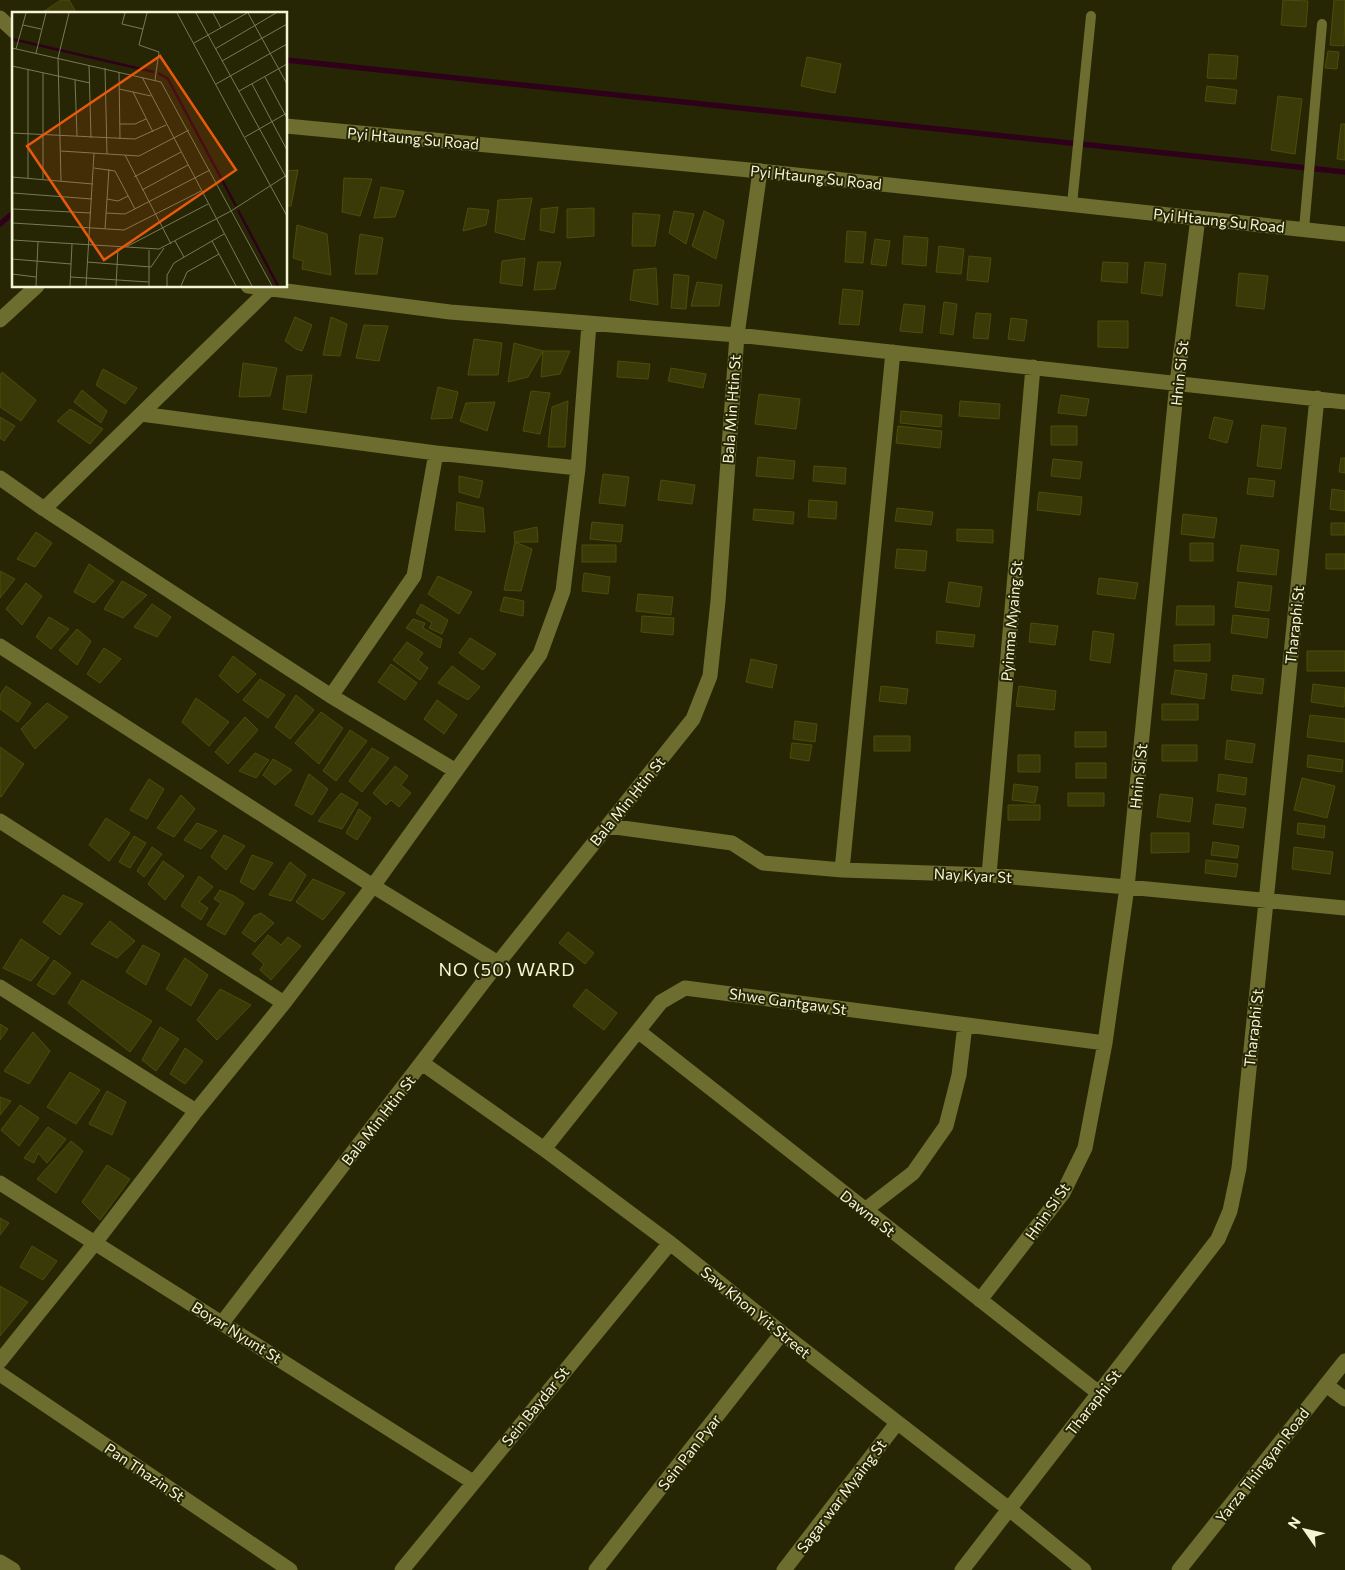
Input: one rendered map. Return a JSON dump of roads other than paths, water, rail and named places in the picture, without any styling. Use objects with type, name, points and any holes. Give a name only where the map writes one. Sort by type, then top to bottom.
[{"type":"street","points":[[0,18],[12,29]]},
{"type":"street","name":"Pyi Htaung Su Road","points":[[288,126],[760,170],[1345,234]]},
{"type":"street","name":"Bala Min Htin St","points":[[222,1323],[498,963],[694,719],[710,676],[718,601],[737,335],[760,170]]},
{"type":"street","name":"Hnin Si St","points":[[980,1300],[1063,1193],[1085,1148],[1105,1043],[1127,887],[1177,383],[1198,218]]},
{"type":"street","points":[[0,320],[34,288]]},
{"type":"street","points":[[262,288],[450,312],[737,335],[1345,402]]},
{"type":"street","points":[[44,509],[269,289]]},
{"type":"street","points":[[0,1361],[94,1244],[196,1111],[284,1003],[372,886],[540,654],[563,591],[578,468],[589,324]]},
{"type":"street","points":[[842,870],[893,352]]},
{"type":"street","name":"Pyinma Myaing St","points":[[990,875],[1033,368]]},
{"type":"street","name":"Tharaphi St","points":[[962,1570],[1218,1239],[1230,1211],[1239,1168],[1317,398]]},
{"type":"street","points":[[141,414],[436,453],[578,468]]},
{"type":"street","points":[[331,696],[414,576],[436,453]]},
{"type":"street","points":[[0,478],[44,509],[331,696],[456,771]]},
{"type":"street","points":[[0,646],[372,886],[498,963]]},
{"type":"street","points":[[0,821],[284,1003]]},
{"type":"street","name":"Nay Kyar St","points":[[608,826],[732,843],[763,863],[842,870],[990,875],[1345,908]]},
{"type":"street","points":[[0,987],[196,1111]]},
{"type":"street","name":"Shwe Gantgaw St","points":[[544,1149],[661,1002],[685,988],[1105,1043]]},
{"type":"street","points":[[866,1210],[913,1173],[946,1126],[959,1074],[965,1025]]},
{"type":"street","name":"Dawna St","points":[[638,1031],[1100,1394]]},
{"type":"street","name":"Saw Khon Yit Street","points":[[422,1063],[544,1149],[670,1243],[1084,1570]]},
{"type":"street","name":"Boyar Nyunt St","points":[[0,1183],[473,1482]]},
{"type":"street","name":"Sein Baydar St","points":[[402,1570],[670,1243]]},
{"type":"street","name":"Sein Pan Pyar","points":[[596,1570],[782,1333]]},
{"type":"street","name":"Yarza Thingyan Road","points":[[1179,1570],[1345,1361]]},
{"type":"street","name":"Pan Thazin St","points":[[0,1374],[290,1570]]},
{"type":"street","points":[[1326,1385],[1345,1399]]},
{"type":"street","name":"Sagar war Myaing St","points":[[784,1570],[897,1423]]},
{"type":"street","points":[[0,1562],[12,1570]]},
{"type":"lane","points":[[1072,204],[1091,16]]},
{"type":"lane","points":[[1304,229],[1322,24]]},
{"type":"waterway","points":[[288,60],[1345,172]]},
{"type":"waterway","points":[[0,224],[12,214]]},
{"type":"district","name":"NO (50) WARD","points":[[507,969]]}]
